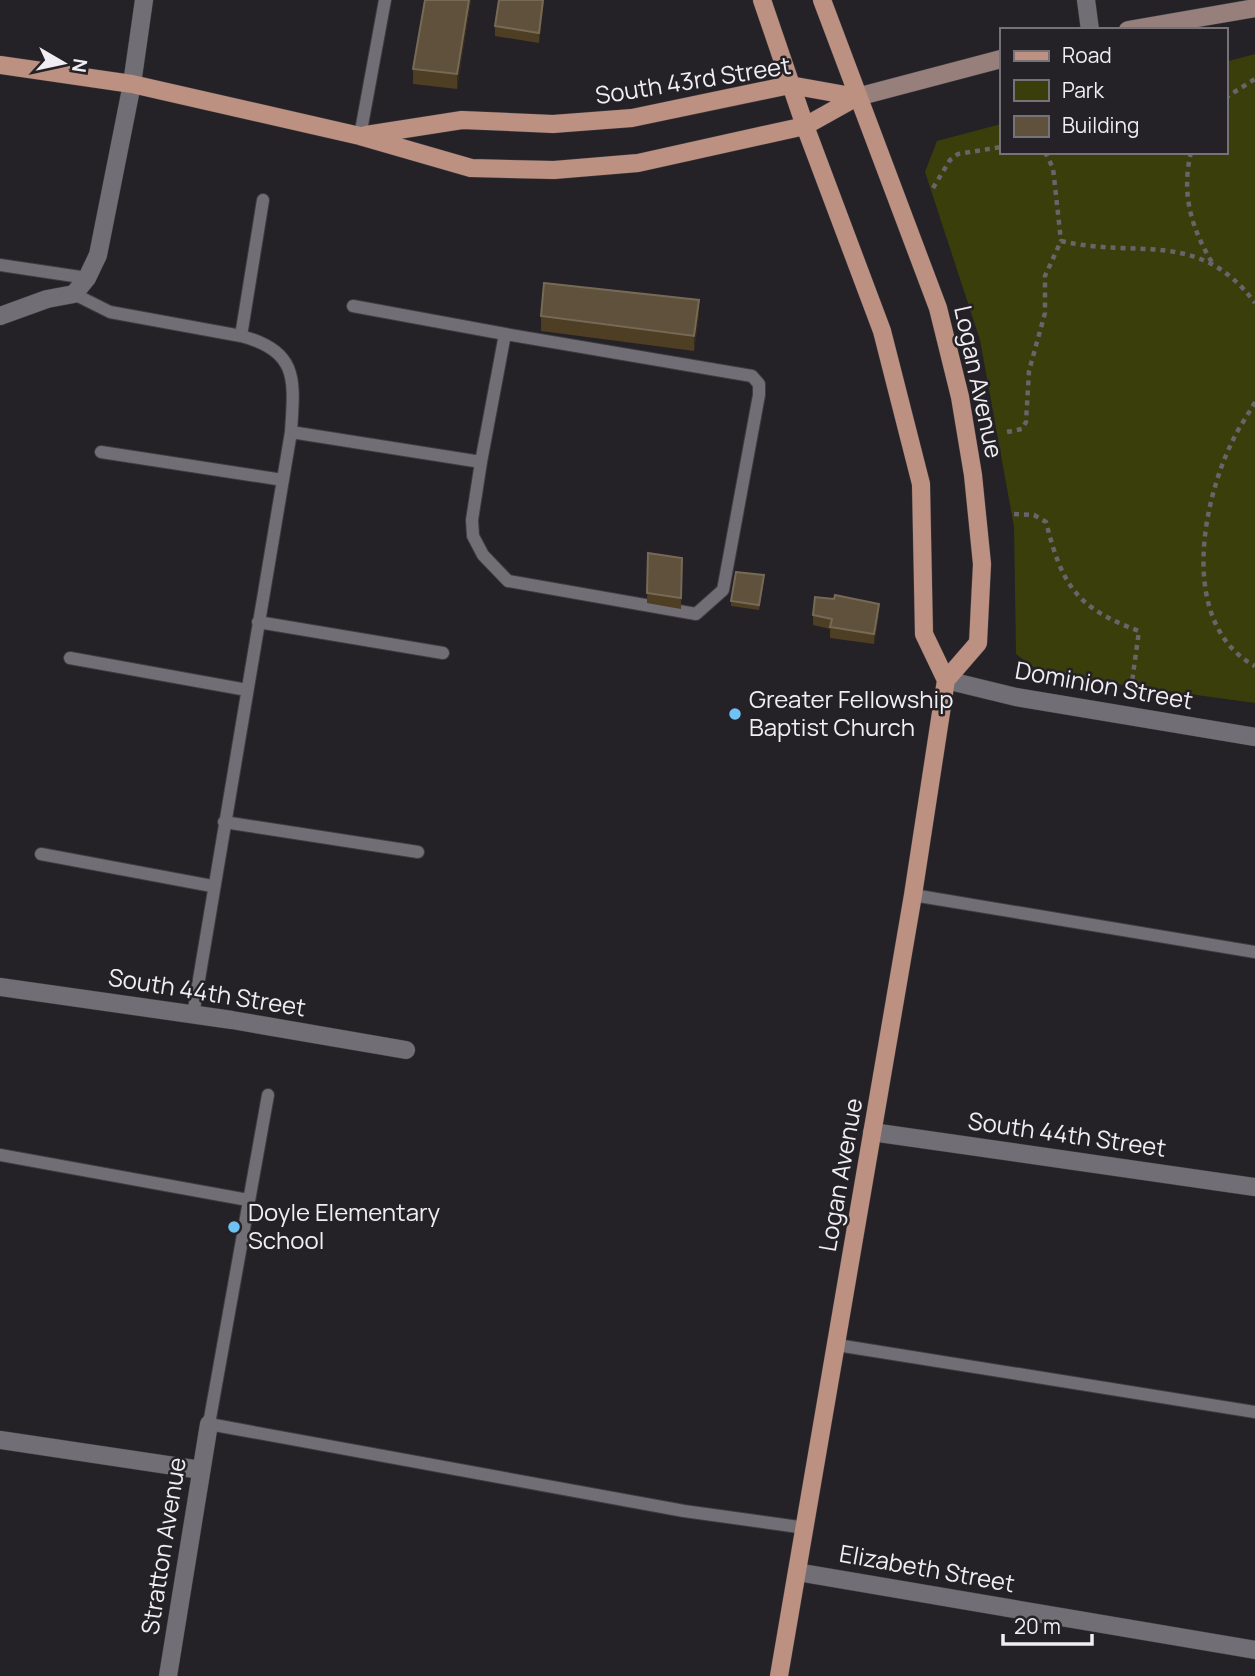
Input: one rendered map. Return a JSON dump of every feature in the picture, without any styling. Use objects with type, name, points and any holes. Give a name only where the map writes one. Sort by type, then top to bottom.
[{"type":"main road","points":[[762,0],[804,126],[881,331],[921,484],[924,634],[946,680]]},
{"type":"main road","name":"Logan Avenue","points":[[779,1676],[913,895],[946,680],[978,643],[982,564],[973,475],[960,397],[939,308],[822,0]]},
{"type":"main road","points":[[1140,28],[1255,8]]},
{"type":"main road","points":[[857,97],[1000,59]]},
{"type":"main road","name":"South 43rd Street","points":[[0,65],[132,84],[360,135],[471,168],[554,170],[638,163],[804,126],[857,97]]},
{"type":"main road","name":"South 43rd Street","points":[[360,135],[462,120],[553,124],[632,118],[790,85],[857,97]]},
{"type":"street","points":[[0,316],[21,307],[75,293],[87,278],[98,256],[132,84],[144,0]]},
{"type":"street","points":[[1086,0],[1090,28]]},
{"type":"street","name":"Dominion Street","points":[[946,680],[1016,697],[1255,737]]},
{"type":"street","name":"South 44th Street","points":[[0,987],[192,1015],[406,1051]]},
{"type":"street","name":"South 44th Street","points":[[872,1132],[1255,1187]]},
{"type":"street","name":"Stratton Avenue","points":[[168,1676],[209,1424]]},
{"type":"street","points":[[0,1440],[201,1470]]},
{"type":"street","name":"Elizabeth Street","points":[[797,1572],[1255,1650]]},
{"type":"lane","points":[[360,135],[385,0]]},
{"type":"lane","points":[[241,336],[263,200]]},
{"type":"lane","points":[[0,265],[87,278]]},
{"type":"lane","points":[[75,293],[110,312],[258,341],[273,350],[287,366],[294,381],[291,432],[192,1015]]},
{"type":"lane","points":[[353,306],[752,376],[759,384],[760,395],[723,590],[696,614],[508,581],[482,555],[473,537],[471,520],[505,334]]},
{"type":"lane","points":[[291,432],[481,462]]},
{"type":"lane","points":[[101,452],[283,480]]},
{"type":"lane","points":[[258,622],[443,653]]},
{"type":"lane","points":[[70,659],[247,690]]},
{"type":"lane","points":[[224,822],[418,852]]},
{"type":"lane","points":[[41,854],[212,886]]},
{"type":"lane","points":[[913,895],[1255,952]]},
{"type":"lane","points":[[268,1095],[209,1424],[684,1511],[806,1528]]},
{"type":"lane","points":[[0,1155],[248,1200]]},
{"type":"lane","points":[[837,1345],[1255,1412]]},
{"type":"path","points":[[1227,97],[1255,79]]},
{"type":"path","points":[[933,188],[950,160],[958,154],[1000,147]]},
{"type":"path","points":[[1007,432],[1022,429],[1026,422],[1029,371],[1045,313],[1045,276],[1061,242],[1054,168],[1046,154]]},
{"type":"path","points":[[1191,154],[1186,194],[1189,211],[1199,242],[1213,265]]},
{"type":"path","points":[[1061,242],[1110,250],[1161,248],[1180,251],[1213,265],[1242,286],[1255,303]]},
{"type":"path","points":[[1255,402],[1232,441],[1205,529],[1203,556],[1205,590],[1219,635],[1255,666]]},
{"type":"path","points":[[1014,514],[1034,515],[1046,522],[1057,566],[1080,599],[1112,621],[1139,631],[1131,689]]},
{"type":"green space","points":[[1255,54],[1255,703],[1042,674],[1016,654],[1014,527],[980,340],[925,172],[937,141],[1000,124],[1000,154],[1227,154],[1227,61]]},
{"type":"building","points":[[425,0],[469,0],[457,74],[413,69]]},
{"type":"building","points":[[499,0],[543,0],[539,33],[495,26]]},
{"type":"building","points":[[544,283],[699,300],[694,336],[541,316]]},
{"type":"building","points":[[648,553],[682,558],[681,598],[647,593]]},
{"type":"building","points":[[736,572],[764,575],[759,605],[731,601]]},
{"type":"building","points":[[835,595],[879,604],[874,634],[830,627],[832,619],[813,615],[815,597],[834,599]]},
{"type":"place","name":"Greater Fellowship Baptist Church","points":[[735,714]]},
{"type":"place","name":"Doyle Elementary School","points":[[234,1227]]}]
